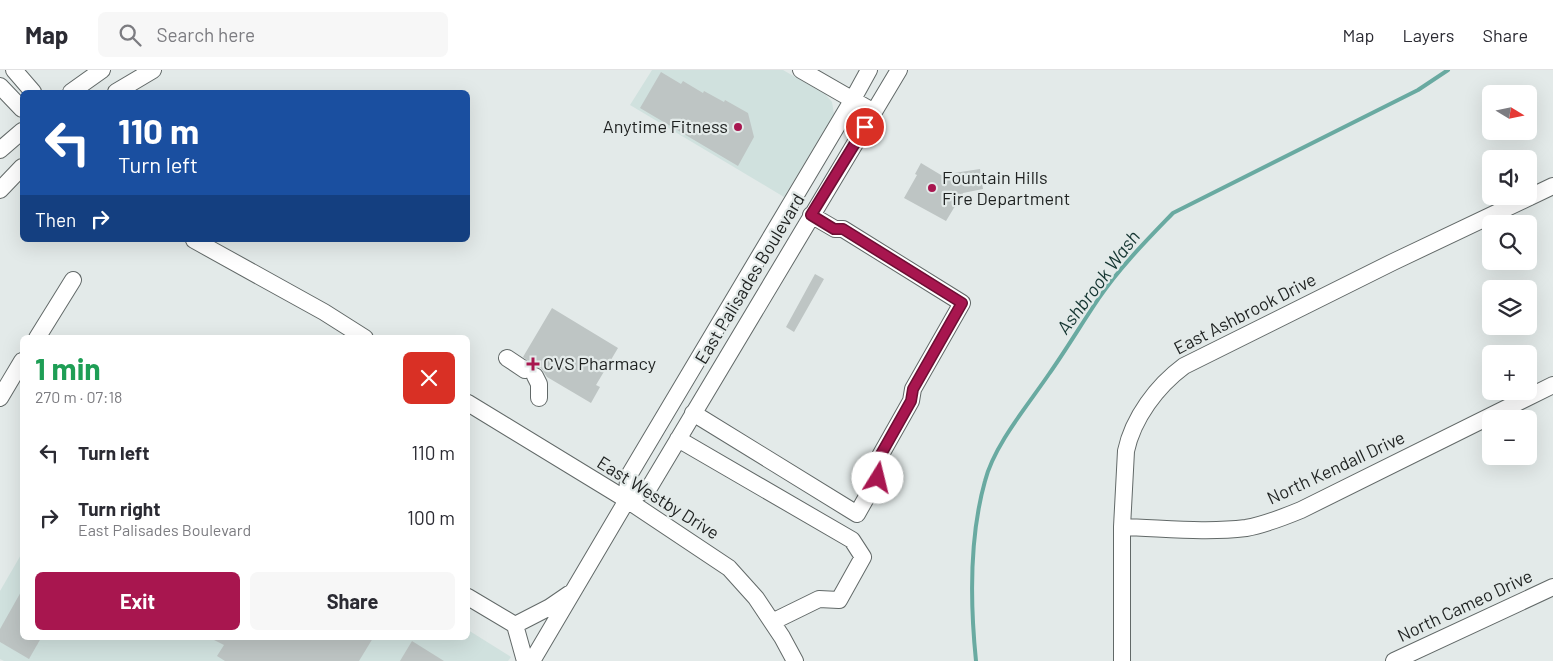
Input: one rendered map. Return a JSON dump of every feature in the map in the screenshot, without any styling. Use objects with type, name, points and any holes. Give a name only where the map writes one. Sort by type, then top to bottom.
[{"type":"street","points":[[14,70],[31,90]]},
{"type":"street","points":[[74,90],[102,70]]},
{"type":"street","points":[[119,90],[153,70]]},
{"type":"street","points":[[801,70],[874,112]]},
{"type":"street","name":"East Palisades Boulevard","points":[[627,500],[649,488],[811,215],[900,70]]},
{"type":"street","points":[[864,72],[887,90]]},
{"type":"street","name":"East Palisades Boulevard","points":[[532,661],[627,500],[628,477],[853,99],[864,72]]},
{"type":"street","points":[[0,86],[20,107]]},
{"type":"street","points":[[0,150],[20,132]]},
{"type":"street","points":[[0,190],[20,168]]},
{"type":"street","name":"East Ashbrook Drive","points":[[1122,661],[1122,527],[1124,480],[1129,440],[1142,413],[1160,387],[1184,366],[1221,347],[1392,262],[1553,186]]},
{"type":"street","points":[[693,413],[857,514],[878,478],[880,456],[911,401],[913,389],[962,303],[843,229],[834,229],[811,215]]},
{"type":"street","points":[[198,242],[324,312],[360,335]]},
{"type":"street","points":[[39,335],[73,280]]},
{"type":"street","points":[[507,358],[530,373],[539,384],[539,398]]},
{"type":"street","points":[[4,384],[20,364]]},
{"type":"street","name":"North Kendall Drive","points":[[1122,527],[1212,530],[1248,528],[1282,518],[1553,385]]},
{"type":"street","name":"East Westby Drive","points":[[470,404],[627,500],[729,568],[746,585],[772,622],[795,661]]},
{"type":"street","points":[[678,440],[852,540],[863,557],[839,600],[819,599],[772,622]]},
{"type":"street","name":"North Cameo Drive","points":[[1394,661],[1553,587]]},
{"type":"street","points":[[515,625],[550,607],[573,592]]},
{"type":"street","points":[[470,598],[515,625],[525,661]]},
{"type":"shaded area","points":[[652,70],[783,70],[825,94],[832,102],[834,114],[784,197],[630,105]]},
{"type":"shaded area","points":[[20,556],[20,640],[470,640],[470,631],[511,657],[508,661],[4,661],[0,659],[0,591]]},
{"type":"building","points":[[661,72],[681,84],[683,81],[703,93],[704,91],[724,102],[725,100],[748,113],[754,137],[738,166],[640,108]]},
{"type":"building","name":"Fountain Hills Fire Department","points":[[921,163],[941,175],[980,169],[983,189],[963,193],[946,221],[904,198],[917,175],[915,174]]},
{"type":"building","points":[[815,274],[824,279],[794,332],[786,327]]},
{"type":"building","name":"CVS Pharmacy","points":[[552,308],[618,348],[596,385],[600,387],[591,403],[547,377],[541,368],[534,366],[523,357]]},
{"type":"building","points":[[20,594],[20,640],[40,640],[29,659],[0,642],[0,629]]},
{"type":"building","points":[[214,640],[372,640],[359,661],[225,661],[217,656],[224,645]]},
{"type":"building","points":[[412,641],[444,661],[400,661]]},
{"type":"waterway","name":"Ashbrook Wash","points":[[976,661],[972,570],[976,525],[989,467],[1012,426],[1116,275],[1173,213],[1418,90],[1448,70]]},
{"type":"place","name":"Anytime Fitness","points":[[738,127]]},
{"type":"place","name":"Fountain Hills Fire Department","points":[[932,188]]},
{"type":"place","name":"CVS Pharmacy","points":[[533,364]]},
{"type":"route","points":[[865,127],[811,215],[834,229],[843,229],[962,303],[913,389],[911,401],[880,456],[878,478]]}]
